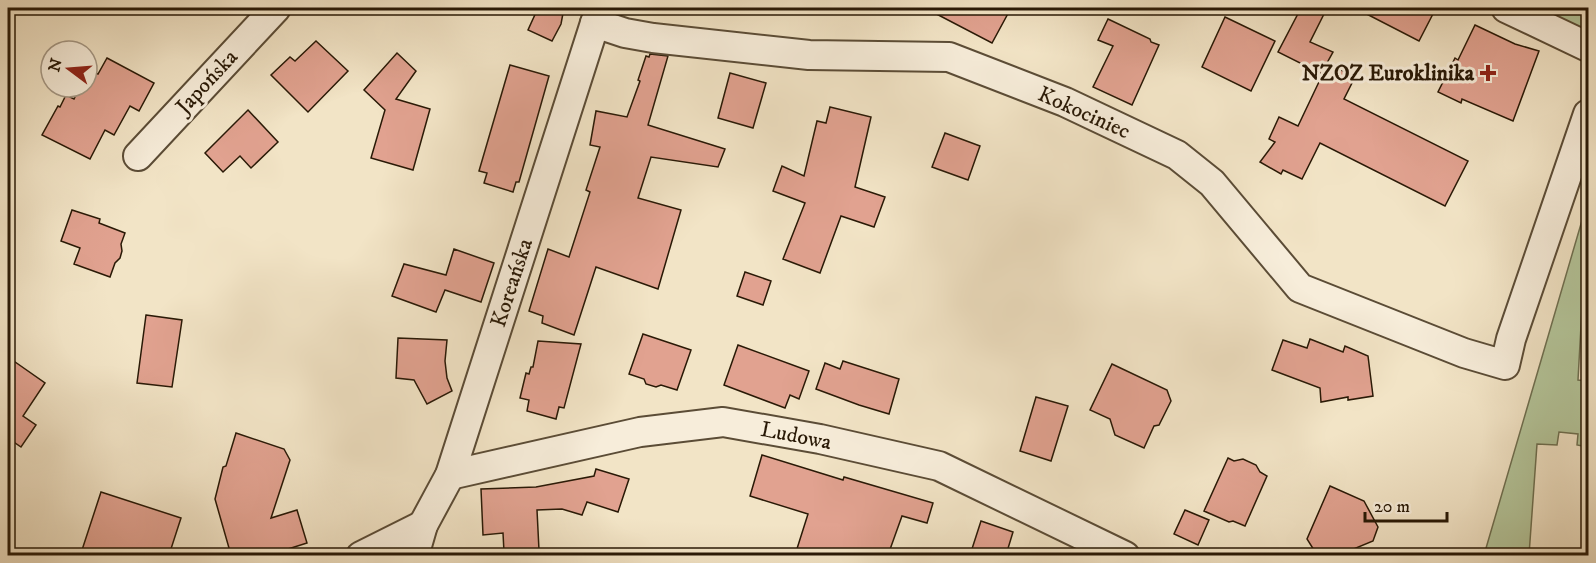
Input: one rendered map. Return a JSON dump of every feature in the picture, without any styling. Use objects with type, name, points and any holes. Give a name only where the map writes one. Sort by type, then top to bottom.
[{"type":"street","name":"Japońska","points":[[138,156],[276,8]]},
{"type":"street","points":[[1506,8],[1586,46]]},
{"type":"street","name":"Kokociniec","points":[[599,15],[625,33],[653,38],[809,55],[949,57],[1065,102],[1177,155],[1212,183],[1300,288],[1464,353],[1505,365],[1511,339],[1588,114]]},
{"type":"street","name":"Koreańska","points":[[414,555],[423,525],[450,475],[599,15]]},
{"type":"street","name":"Ludowa","points":[[450,475],[640,432],[723,422],[939,466],[1125,555]]},
{"type":"street","points":[[361,555],[423,525]]},
{"type":"green space","points":[[1529,8],[1588,8],[1588,40]]},
{"type":"green space","points":[[1588,200],[1578,380],[1588,381],[1588,447],[1577,445],[1578,434],[1559,432],[1557,445],[1537,444],[1529,555],[1484,555]]},
{"type":"building","points":[[538,8],[564,8],[561,24],[552,41],[528,30]]},
{"type":"building","points":[[925,8],[1011,8],[992,43]]},
{"type":"building","points":[[1301,8],[1327,8],[1310,42],[1333,52],[1327,63],[1355,77],[1344,99],[1468,161],[1445,206],[1320,143],[1302,179],[1283,170],[1281,174],[1260,162],[1275,142],[1269,139],[1279,117],[1298,126],[1327,65],[1322,74],[1278,52]]},
{"type":"building","points":[[1355,8],[1436,8],[1419,41]]},
{"type":"building","points":[[1225,17],[1275,41],[1251,91],[1202,67]]},
{"type":"building","points":[[1108,19],[1159,45],[1132,105],[1093,87],[1113,46],[1098,40]]},
{"type":"building","name":"NZOZ Euroklinika","points":[[1475,25],[1515,44],[1539,51],[1513,121],[1462,99],[1461,103],[1438,92],[1455,58],[1458,60]]},
{"type":"building","points":[[316,41],[348,71],[308,112],[271,75],[290,57],[295,61]]},
{"type":"building","points":[[397,53],[416,71],[396,99],[430,109],[413,170],[371,158],[385,110],[364,90]]},
{"type":"building","points":[[650,54],[668,56],[648,125],[725,149],[718,167],[651,157],[638,198],[681,210],[658,289],[596,267],[574,335],[542,323],[543,316],[529,311],[548,249],[569,257],[590,192],[586,190],[600,147],[590,145],[596,111],[627,117],[646,56],[649,57]]},
{"type":"building","points":[[107,58],[154,83],[139,111],[130,106],[114,135],[105,130],[90,159],[42,135],[64,99],[99,99],[99,72]]},
{"type":"building","points":[[510,65],[549,76],[519,182],[516,182],[513,192],[484,183],[487,173],[479,171]]},
{"type":"building","points":[[730,73],[766,83],[753,128],[718,118]]},
{"type":"building","points":[[830,107],[871,117],[855,187],[885,197],[874,227],[841,216],[820,273],[783,259],[805,203],[773,191],[782,166],[804,176],[817,121],[826,123]]},
{"type":"building","points":[[248,110],[278,142],[251,168],[240,156],[223,172],[205,153]]},
{"type":"building","points":[[945,133],[980,146],[968,180],[932,167]]},
{"type":"building","points":[[72,210],[100,219],[99,223],[125,233],[120,258],[115,263],[110,277],[74,264],[80,248],[61,241]]},
{"type":"building","points":[[454,249],[494,263],[481,302],[445,290],[436,312],[392,296],[404,264],[446,275]]},
{"type":"building","points":[[745,272],[771,281],[763,305],[737,296]]},
{"type":"building","points":[[146,315],[182,320],[172,387],[137,383]]},
{"type":"building","points":[[643,334],[691,350],[677,390],[661,385],[656,387],[646,384],[644,379],[629,374]]},
{"type":"building","points":[[398,338],[447,340],[445,361],[447,378],[452,391],[427,404],[414,380],[396,378]]},
{"type":"building","points":[[1310,339],[1343,352],[1345,346],[1368,356],[1373,396],[1348,400],[1348,397],[1321,402],[1320,388],[1272,370],[1283,340],[1307,348]]},
{"type":"building","points":[[538,341],[581,344],[564,408],[559,407],[556,419],[527,411],[529,400],[520,398],[526,373],[529,374],[533,367]]},
{"type":"building","points":[[738,345],[809,371],[799,399],[790,395],[785,408],[724,385]]},
{"type":"building","points":[[8,357],[45,383],[23,416],[36,425],[21,447],[8,438]]},
{"type":"building","points":[[843,361],[899,379],[889,414],[816,389],[825,363],[840,369]]},
{"type":"building","points":[[1112,364],[1167,390],[1171,401],[1159,425],[1154,426],[1144,448],[1115,435],[1110,419],[1090,410]]},
{"type":"building","points":[[1036,397],[1068,406],[1051,461],[1020,451]]},
{"type":"building","points":[[236,433],[284,449],[290,460],[271,518],[297,510],[307,543],[288,549],[290,555],[231,555],[215,499],[223,467],[226,466]]},
{"type":"building","points":[[762,455],[843,480],[844,477],[933,503],[927,523],[902,516],[888,555],[795,555],[808,514],[750,496]]},
{"type":"building","points":[[1228,458],[1234,461],[1243,459],[1256,465],[1260,472],[1267,476],[1245,526],[1204,511]]},
{"type":"building","points":[[596,469],[629,479],[618,512],[587,502],[582,515],[562,509],[537,510],[539,550],[504,552],[503,533],[483,535],[481,489],[536,487],[594,476]]},
{"type":"building","points":[[1330,486],[1364,501],[1378,527],[1373,541],[1351,550],[1349,555],[1317,555],[1307,539]]},
{"type":"building","points":[[101,492],[181,518],[169,555],[129,555],[108,549],[106,555],[99,555],[82,550]]},
{"type":"building","points":[[1185,510],[1209,520],[1198,545],[1174,534]]},
{"type":"building","points":[[981,521],[1013,532],[1006,555],[970,555]]},
{"type":"place","name":"NZOZ Euroklinika","points":[[1488,73]]}]
